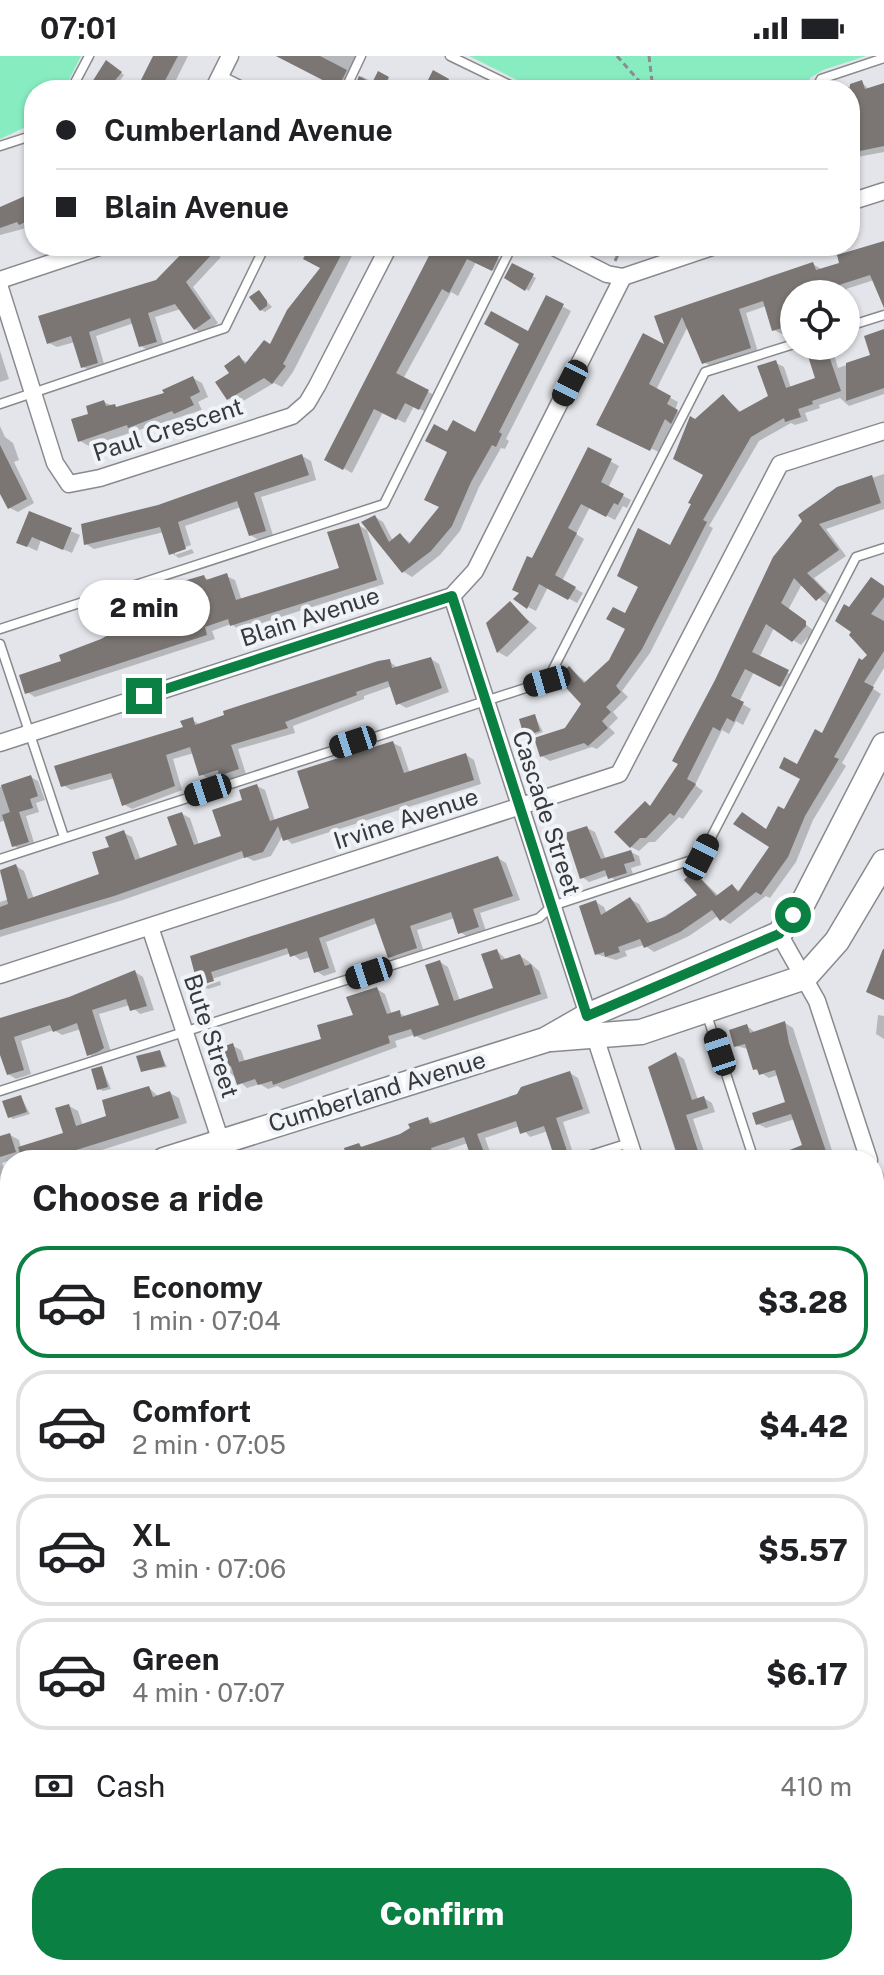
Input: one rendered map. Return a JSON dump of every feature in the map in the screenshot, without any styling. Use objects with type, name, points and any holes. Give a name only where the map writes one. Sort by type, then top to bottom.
[{"type":"street","points":[[218,80],[230,56]]},
{"type":"street","points":[[860,199],[884,191]]},
{"type":"street","points":[[0,280],[72,256]]},
{"type":"street","name":"Paul Crescent","points":[[0,288],[55,463],[69,484],[100,478],[292,416],[307,403],[317,386],[384,256]]},
{"type":"street","points":[[572,256],[607,274],[623,277],[685,256]]},
{"type":"street","points":[[452,596],[475,571],[623,277]]},
{"type":"street","name":"Irvine Avenue","points":[[0,975],[619,774],[780,464],[884,431]]},
{"type":"street","name":"Cascade Street","points":[[452,596],[632,1150]]},
{"type":"street","name":"Blain Avenue","points":[[0,743],[452,596]]},
{"type":"street","name":"Cumberland Avenue","points":[[227,1150],[545,1040],[591,1027],[779,934],[804,901],[884,745]]},
{"type":"street","name":"Cumberland Avenue","points":[[591,1027],[641,1032],[805,977],[837,941],[884,862]]},
{"type":"street","name":"Bute Street","points":[[150,927],[224,1150]]},
{"type":"street","points":[[779,934],[817,1001],[866,1150]]},
{"type":"lane","points":[[76,80],[89,56]]},
{"type":"lane","points":[[350,80],[361,56]]},
{"type":"lane","points":[[450,56],[499,80]]},
{"type":"lane","points":[[821,80],[884,58]]},
{"type":"lane","points":[[0,146],[24,138]]},
{"type":"lane","points":[[0,404],[225,328],[260,256]]},
{"type":"lane","points":[[0,629],[384,504],[507,256]]},
{"type":"lane","points":[[860,323],[884,315]]},
{"type":"lane","points":[[0,859],[547,681],[705,372],[780,348]]},
{"type":"lane","points":[[0,1091],[539,918],[552,906],[701,857],[856,557],[884,548]]},
{"type":"lane","points":[[0,644],[64,837]]},
{"type":"lane","points":[[706,1011],[751,1150]]},
{"type":"lane","points":[[607,1150],[630,1143]]},
{"type":"path","points":[[617,56],[638,80]]},
{"type":"path","points":[[649,56],[652,80]]},
{"type":"green space","points":[[0,56],[81,56],[69,80],[24,80],[24,128],[0,139]]},
{"type":"green space","points":[[469,56],[866,56],[823,70],[809,80],[517,80]]},
{"type":"building","points":[[153,56],[178,56],[165,80],[141,80]]},
{"type":"building","points":[[276,56],[320,56],[347,70],[342,80],[322,80]]},
{"type":"building","points":[[106,60],[122,72],[115,80],[93,80]]},
{"type":"building","points":[[433,70],[449,79],[449,80],[428,80]]},
{"type":"building","points":[[378,71],[389,77],[387,80],[374,80]]},
{"type":"building","points":[[860,81],[865,89],[884,83],[884,146],[860,151]]},
{"type":"building","points":[[24,196],[24,223],[0,228],[0,207]]},
{"type":"building","points":[[884,241],[884,308],[870,275],[854,280],[780,280],[780,329],[772,331],[763,301],[739,309],[751,348],[702,364],[682,317],[649,384],[671,396],[667,404],[678,410],[671,424],[665,419],[650,451],[596,425],[643,333],[664,344],[654,316],[813,262],[816,270],[839,263],[837,256],[860,256],[860,248]]},
{"type":"building","points":[[179,256],[210,256],[186,282],[211,318],[194,330],[175,304],[148,313],[157,342],[139,347],[130,318],[89,332],[98,363],[81,368],[71,336],[47,344],[38,316],[156,280]]},
{"type":"building","points":[[305,256],[341,256],[283,364],[286,366],[272,384],[264,378],[227,400],[215,382],[229,373],[224,366],[239,355],[245,364],[264,340],[270,344],[287,310],[320,268],[303,259]]},
{"type":"building","points":[[429,256],[499,256],[492,271],[467,259],[449,293],[442,289],[396,373],[429,390],[419,410],[405,403],[396,420],[374,409],[343,470],[324,460]]},
{"type":"building","points":[[512,263],[534,274],[525,291],[504,278]]},
{"type":"building","points":[[259,290],[267,301],[267,306],[260,311],[249,297]]},
{"type":"building","points":[[546,295],[564,304],[499,432],[502,434],[496,447],[492,445],[471,482],[452,526],[431,551],[402,573],[361,522],[375,515],[389,542],[400,533],[409,544],[439,507],[424,500],[447,452],[425,441],[434,424],[447,431],[453,420],[475,432],[519,344],[484,324],[491,311],[528,331]]},
{"type":"building","points":[[884,329],[884,388],[846,401],[846,363],[870,355],[864,336]]},
{"type":"building","points":[[776,360],[786,388],[815,378],[809,360],[830,360],[841,391],[798,409],[801,417],[785,422],[784,418],[751,437],[703,520],[707,522],[642,649],[616,686],[621,692],[606,707],[611,712],[602,721],[608,728],[588,746],[584,743],[540,757],[534,738],[565,728],[581,704],[557,678],[569,666],[584,683],[609,660],[625,629],[606,619],[613,607],[625,613],[638,587],[617,576],[638,528],[670,545],[691,504],[688,503],[703,475],[673,459],[690,416],[695,419],[723,394],[739,412],[768,396],[757,366]]},
{"type":"building","points":[[193,376],[200,392],[190,397],[194,405],[174,414],[172,411],[78,442],[71,419],[88,414],[86,406],[104,400],[106,406],[115,404],[116,407],[164,393],[162,390]]},
{"type":"building","points":[[0,445],[27,499],[8,509],[0,494]]},
{"type":"building","points":[[588,447],[612,459],[601,482],[624,494],[606,517],[581,504],[568,528],[577,533],[555,575],[576,587],[568,600],[539,584],[527,609],[513,599],[519,593],[512,590],[527,556],[532,558]]},
{"type":"building","points":[[302,454],[309,475],[254,493],[266,531],[249,536],[237,501],[178,522],[186,549],[169,555],[160,527],[84,545],[81,524],[158,505]]},
{"type":"building","points":[[872,475],[881,503],[819,524],[839,550],[807,573],[826,592],[816,601],[794,578],[781,603],[806,621],[806,626],[792,642],[766,624],[752,652],[789,670],[780,687],[745,669],[731,696],[744,702],[734,722],[727,718],[720,731],[713,727],[687,779],[696,784],[674,816],[670,813],[646,838],[640,838],[630,848],[614,832],[645,801],[650,806],[678,764],[672,761],[715,680],[773,557],[802,521],[798,515],[837,487]]},
{"type":"building","points":[[29,511],[72,528],[63,550],[32,537],[27,547],[16,543]]},
{"type":"building","points":[[359,523],[377,580],[230,626],[228,619],[205,627],[207,635],[25,694],[19,675],[61,661],[59,655],[101,639],[108,635],[106,631],[119,626],[122,635],[138,630],[139,634],[190,613],[180,582],[204,575],[206,580],[227,573],[236,600],[339,568],[327,532]]},
{"type":"building","points":[[871,577],[884,586],[884,597],[871,614],[884,621],[884,651],[864,682],[874,687],[834,757],[839,759],[805,816],[788,857],[761,895],[756,892],[720,921],[712,910],[680,932],[644,948],[640,939],[618,947],[620,952],[605,957],[604,952],[595,955],[579,906],[596,900],[601,915],[630,897],[647,923],[665,917],[697,895],[684,880],[694,871],[716,896],[732,884],[738,892],[769,847],[733,824],[742,812],[766,829],[778,806],[784,809],[800,779],[779,768],[784,757],[797,764],[815,729],[822,733],[859,658],[862,660],[867,655],[849,635],[851,632],[835,621],[844,604],[849,607]]},
{"type":"building","points":[[510,601],[529,622],[497,653],[486,623]]},
{"type":"building","points":[[431,657],[442,688],[396,705],[388,681],[356,692],[357,695],[285,722],[288,728],[231,745],[239,769],[219,776],[218,770],[199,776],[190,747],[166,755],[175,786],[122,806],[111,773],[61,787],[54,766],[183,727],[180,721],[193,717],[195,725],[224,715],[223,711],[378,661],[390,659],[392,668]]},
{"type":"building","points":[[535,714],[540,731],[524,736],[519,719]]},
{"type":"building","points":[[393,741],[404,773],[466,753],[474,780],[283,841],[278,826],[263,852],[244,858],[242,851],[114,896],[0,930],[0,907],[8,904],[0,870],[16,864],[28,899],[99,874],[92,852],[109,847],[105,837],[124,830],[135,860],[177,845],[167,817],[182,812],[194,845],[221,836],[212,810],[242,800],[239,790],[257,784],[270,821],[309,808],[297,771]]},
{"type":"building","points":[[31,775],[38,796],[30,799],[33,808],[19,812],[29,842],[12,847],[2,815],[10,812],[1,785]]},
{"type":"building","points":[[587,826],[601,859],[631,850],[635,861],[624,864],[627,873],[608,879],[605,870],[580,879],[565,833]]},
{"type":"building","points":[[498,856],[513,896],[473,909],[479,927],[458,934],[451,912],[410,926],[417,948],[388,958],[374,918],[319,938],[329,968],[314,973],[307,951],[290,957],[287,948],[211,972],[214,981],[198,986],[190,956]]},
{"type":"building","points":[[497,949],[501,960],[520,954],[525,966],[531,964],[541,994],[414,1037],[411,1029],[388,1036],[390,1043],[273,1085],[272,1081],[258,1085],[255,1079],[237,1085],[231,1066],[223,1069],[217,1049],[233,1043],[239,1062],[321,1039],[317,1025],[353,1015],[346,997],[377,987],[387,1014],[400,1010],[401,1017],[439,1005],[425,965],[440,960],[454,1001],[493,988],[481,954]]},
{"type":"building","points":[[884,949],[884,1000],[866,992]]},
{"type":"building","points":[[135,970],[147,1006],[130,1011],[126,999],[92,1010],[104,1048],[87,1056],[77,1023],[53,1032],[50,1025],[14,1037],[24,1070],[7,1075],[0,1055],[0,1018],[69,997]]},
{"type":"building","points":[[785,1021],[789,1043],[826,1150],[790,1150],[802,1145],[791,1114],[756,1125],[752,1113],[785,1102],[775,1070],[759,1075],[757,1069],[753,1070],[745,1044],[734,1047],[729,1030],[747,1024],[750,1033]]},
{"type":"building","points":[[160,1050],[165,1066],[141,1072],[136,1056]]},
{"type":"building","points":[[676,1052],[692,1100],[704,1096],[708,1108],[686,1115],[698,1150],[676,1150],[648,1067]]},
{"type":"building","points":[[102,1066],[108,1087],[97,1090],[91,1069]]},
{"type":"building","points":[[570,1071],[583,1109],[556,1118],[567,1150],[552,1150],[544,1126],[520,1134],[516,1121],[477,1134],[483,1150],[469,1150],[464,1137],[432,1150],[344,1150],[359,1143],[361,1147],[400,1134],[410,1128],[408,1124],[428,1117],[430,1124],[517,1094],[521,1087]]},
{"type":"building","points":[[149,1086],[153,1097],[170,1091],[179,1118],[76,1150],[19,1150],[18,1147],[63,1133],[55,1108],[69,1104],[76,1126],[106,1116],[102,1100]]},
{"type":"building","points":[[21,1095],[27,1112],[8,1118],[2,1101]]},
{"type":"building","points":[[10,1133],[15,1150],[0,1150],[0,1136]]},
{"type":"route","points":[[144,696],[452,596],[587,1016],[779,934],[793,915]]}]
